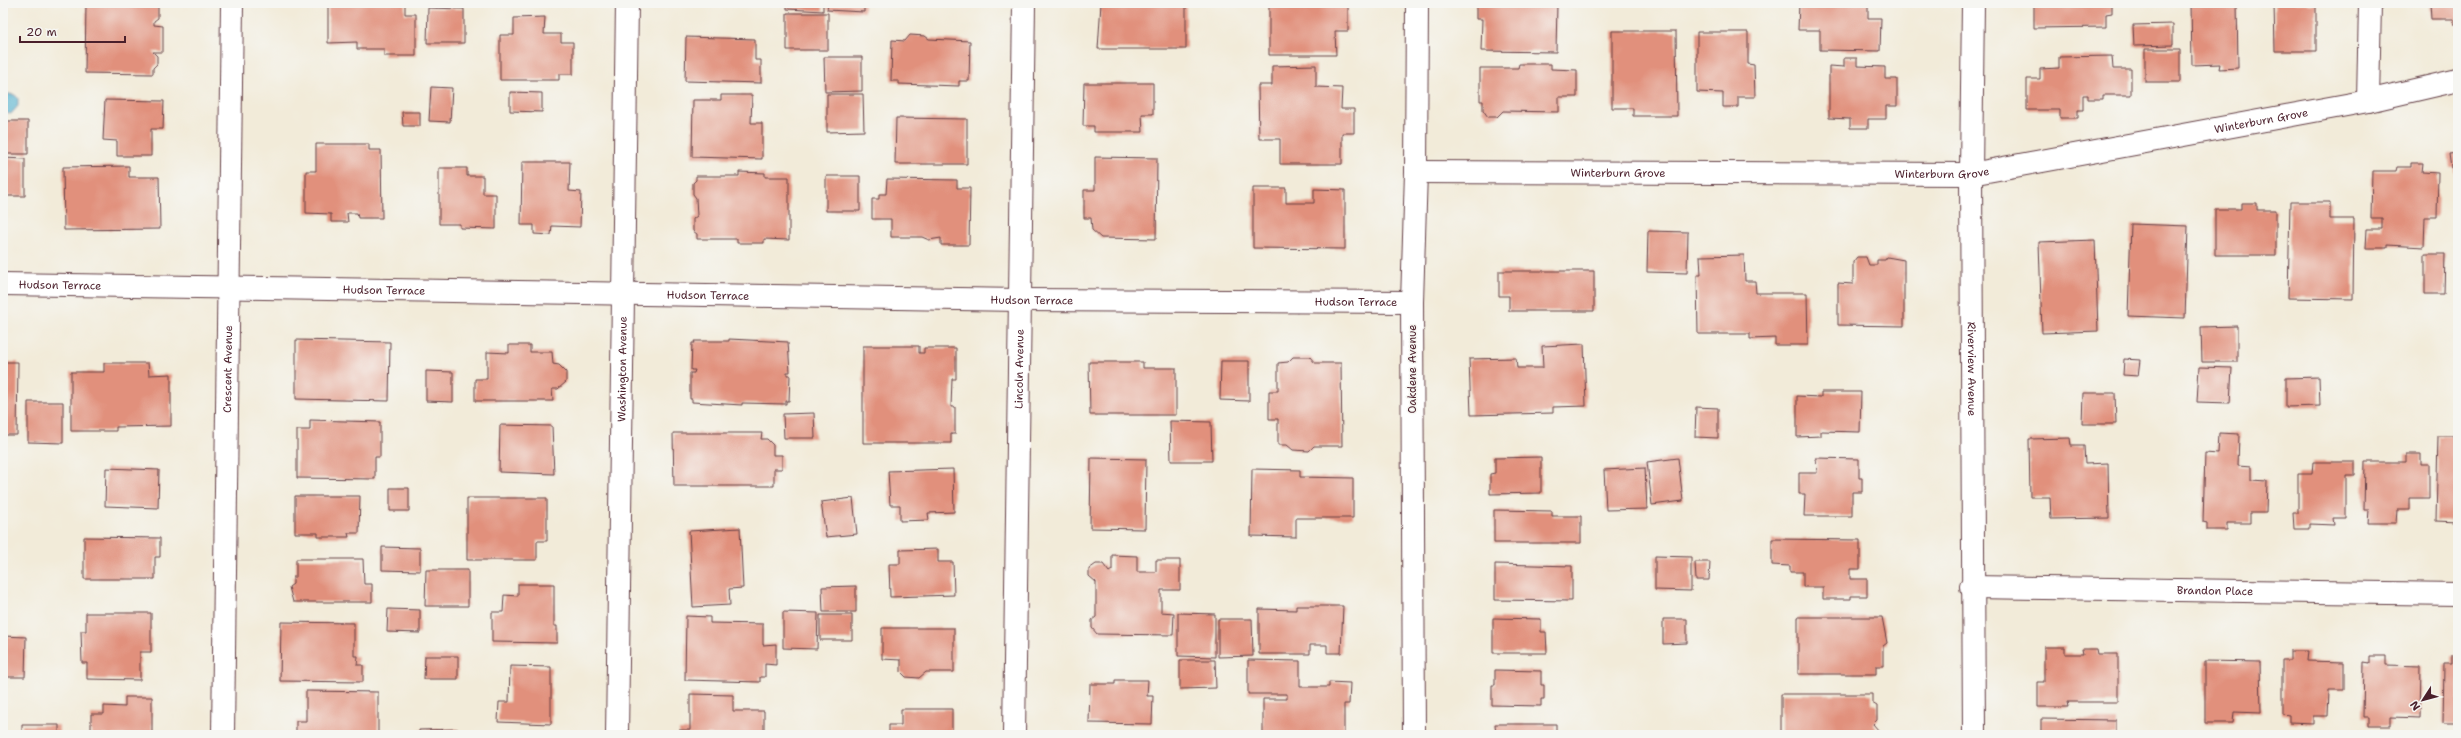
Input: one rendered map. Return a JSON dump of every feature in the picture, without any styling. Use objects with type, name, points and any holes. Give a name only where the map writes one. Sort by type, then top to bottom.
[{"type":"street","name":"Crescent Avenue","points":[[223,735],[232,3]]},
{"type":"street","name":"Washington Avenue","points":[[617,735],[627,3]]},
{"type":"street","name":"Lincoln Avenue","points":[[1014,735],[1024,3]]},
{"type":"street","name":"Oakdene Avenue","points":[[1414,735],[1412,302],[1416,172],[1417,3]]},
{"type":"street","name":"Riverview Avenue","points":[[1973,3],[1971,174],[1973,230],[1971,587],[1974,735]]},
{"type":"street","points":[[2368,101],[2370,3]]},
{"type":"street","name":"Winterburn Grove","points":[[1416,172],[1971,174],[2368,101],[2458,80]]},
{"type":"street","name":"Hudson Terrace","points":[[3,284],[1020,300],[1412,302]]},
{"type":"street","name":"Brandon Place","points":[[1971,587],[2458,594]]},
{"type":"water","points":[[3,93],[15,95],[18,98],[18,106],[11,114],[3,112]]},
{"type":"building","points":[[86,3],[158,5],[158,18],[154,21],[154,25],[163,26],[163,52],[153,52],[157,56],[157,64],[153,68],[153,74],[85,73]]},
{"type":"building","points":[[328,3],[405,3],[405,14],[416,14],[416,56],[384,56],[384,49],[357,49],[357,42],[328,43]]},
{"type":"building","points":[[787,3],[823,3],[823,11],[787,9]]},
{"type":"building","points":[[828,3],[864,3],[864,12],[827,10]]},
{"type":"building","points":[[1101,3],[1186,3],[1186,49],[1098,49]]},
{"type":"building","points":[[1269,3],[1348,3],[1348,31],[1335,31],[1336,55],[1269,55]]},
{"type":"building","points":[[1476,3],[1557,3],[1556,52],[1481,51],[1482,19],[1476,19]]},
{"type":"building","points":[[1799,3],[1868,3],[1868,18],[1881,18],[1880,51],[1820,50],[1820,30],[1798,30]]},
{"type":"building","points":[[2034,3],[2112,3],[2112,13],[2106,14],[2106,27],[2034,28]]},
{"type":"building","points":[[2191,3],[2237,3],[2238,68],[2219,69],[2220,64],[2192,65]]},
{"type":"building","points":[[2274,3],[2316,3],[2316,51],[2275,51]]},
{"type":"building","points":[[2430,3],[2458,3],[2458,24],[2454,24],[2454,19],[2431,19]]},
{"type":"building","points":[[428,8],[464,9],[464,43],[427,43]]},
{"type":"building","points":[[787,13],[828,13],[828,50],[787,50]]},
{"type":"building","points":[[545,17],[544,34],[561,34],[561,42],[573,42],[573,74],[559,74],[559,80],[500,80],[500,35],[514,35],[514,18]]},
{"type":"building","points":[[2173,24],[2173,45],[2134,46],[2133,25]]},
{"type":"building","points":[[1612,31],[1676,31],[1677,116],[1633,116],[1633,108],[1612,108]]},
{"type":"building","points":[[1697,32],[1748,32],[1748,64],[1754,65],[1755,97],[1738,97],[1738,107],[1723,107],[1723,93],[1697,92]]},
{"type":"building","points":[[910,35],[925,36],[929,39],[970,41],[969,81],[959,81],[959,86],[899,84],[899,81],[891,81],[892,40],[905,41]]},
{"type":"building","points":[[686,37],[755,39],[755,60],[761,60],[761,83],[685,81]]},
{"type":"building","points":[[2145,49],[2180,49],[2180,82],[2145,82]]},
{"type":"building","points":[[2112,56],[2113,69],[2131,69],[2131,95],[2103,95],[2103,99],[2088,99],[2088,95],[2083,95],[2083,110],[2078,110],[2078,118],[2060,118],[2060,110],[2027,110],[2027,79],[2040,79],[2040,69],[2059,68],[2059,57]]},
{"type":"building","points":[[824,57],[862,57],[862,91],[825,92]]},
{"type":"building","points":[[1844,58],[1857,58],[1857,66],[1885,67],[1885,79],[1897,79],[1897,106],[1886,106],[1886,119],[1868,119],[1868,128],[1850,128],[1850,119],[1829,118],[1829,66],[1844,67]]},
{"type":"building","points":[[1519,64],[1551,64],[1551,69],[1577,70],[1577,97],[1559,97],[1559,112],[1503,111],[1497,117],[1488,117],[1483,110],[1483,101],[1480,101],[1480,68],[1518,68]]},
{"type":"building","points":[[1316,65],[1316,87],[1342,88],[1341,109],[1354,109],[1354,133],[1342,133],[1342,164],[1280,164],[1280,139],[1259,139],[1258,85],[1272,85],[1272,66]]},
{"type":"building","points":[[1084,83],[1153,83],[1153,114],[1142,114],[1143,132],[1094,132],[1094,126],[1083,126]]},
{"type":"building","points":[[431,87],[452,88],[450,122],[429,121]]},
{"type":"building","points":[[510,92],[542,93],[542,112],[510,111]]},
{"type":"building","points":[[827,94],[863,94],[864,131],[827,132]]},
{"type":"building","points":[[721,95],[752,95],[751,123],[762,123],[762,159],[692,157],[693,100],[721,100]]},
{"type":"building","points":[[105,100],[164,101],[163,129],[151,129],[151,156],[117,156],[117,141],[103,140]]},
{"type":"building","points":[[402,112],[420,112],[420,126],[403,126]]},
{"type":"building","points":[[896,118],[967,119],[967,164],[895,164]]},
{"type":"building","points":[[3,121],[28,121],[28,154],[3,154]]},
{"type":"building","points":[[316,144],[369,144],[369,150],[381,150],[382,218],[358,218],[357,213],[347,213],[348,222],[331,222],[331,214],[306,213],[306,171],[316,171]]},
{"type":"building","points":[[2458,153],[2457,191],[2455,168],[2451,168],[2449,154]]},
{"type":"building","points":[[1095,157],[1157,158],[1156,239],[1101,238],[1092,230],[1091,218],[1084,218],[1084,190],[1095,190]]},
{"type":"building","points":[[3,158],[25,159],[25,196],[3,196]]},
{"type":"building","points":[[522,162],[570,162],[569,191],[581,192],[580,227],[552,226],[551,235],[534,234],[534,225],[521,225]]},
{"type":"building","points":[[2411,163],[2423,163],[2422,172],[2438,173],[2437,217],[2425,217],[2424,247],[2387,245],[2387,248],[2366,248],[2367,229],[2382,229],[2382,218],[2371,218],[2372,171],[2397,171],[2398,167],[2411,167]]},
{"type":"building","points":[[129,166],[129,177],[159,177],[160,229],[64,230],[63,167]]},
{"type":"building","points":[[439,168],[467,168],[467,176],[483,176],[483,194],[496,194],[496,229],[460,228],[460,224],[439,224]]},
{"type":"building","points":[[739,172],[765,173],[765,177],[789,177],[789,240],[764,239],[764,243],[737,243],[737,239],[697,239],[697,234],[693,231],[693,219],[697,216],[696,198],[693,194],[693,183],[696,180],[696,176],[739,176]]},
{"type":"building","points":[[826,176],[860,176],[860,211],[826,211]]},
{"type":"building","points":[[887,179],[957,180],[957,188],[970,188],[969,245],[941,245],[941,238],[929,240],[922,237],[891,237],[891,219],[872,219],[872,199],[879,199],[879,194],[886,194]]},
{"type":"building","points":[[1253,188],[1286,188],[1286,203],[1314,203],[1314,189],[1345,190],[1345,249],[1253,248]]},
{"type":"building","points":[[2290,202],[2330,202],[2330,219],[2354,219],[2353,299],[2288,298]]},
{"type":"building","points":[[2241,203],[2257,203],[2257,210],[2276,210],[2276,255],[2215,255],[2215,209],[2241,209]]},
{"type":"building","points":[[2131,224],[2188,226],[2185,318],[2128,316]]},
{"type":"building","points":[[1648,231],[1688,232],[1687,273],[1647,272]]},
{"type":"building","points":[[2095,240],[2098,331],[2042,333],[2039,242]]},
{"type":"building","points":[[2425,254],[2445,254],[2444,294],[2425,294]]},
{"type":"building","points":[[1744,255],[1745,281],[1755,281],[1756,293],[1807,293],[1808,345],[1775,345],[1775,338],[1750,339],[1750,334],[1698,334],[1697,275],[1701,275],[1700,256]]},
{"type":"building","points":[[1857,257],[1866,257],[1869,265],[1877,265],[1877,260],[1885,260],[1887,257],[1904,260],[1904,326],[1838,325],[1838,283],[1853,284],[1853,262]]},
{"type":"building","points":[[1499,271],[1594,271],[1594,311],[1509,311],[1509,296],[1499,296]]},
{"type":"building","points":[[2237,326],[2237,362],[2202,362],[2201,327]]},
{"type":"building","points":[[729,339],[788,342],[790,372],[787,372],[787,375],[790,375],[789,401],[786,401],[786,404],[742,403],[742,405],[692,402],[692,399],[690,399],[690,373],[694,373],[695,370],[691,370],[692,343],[695,343],[694,341],[729,341]]},
{"type":"building","points":[[296,340],[390,342],[389,401],[296,399]]},
{"type":"building","points":[[1584,344],[1586,406],[1553,407],[1553,413],[1471,415],[1469,359],[1516,358],[1517,368],[1543,368],[1542,346]]},
{"type":"building","points":[[509,345],[530,345],[530,352],[552,352],[553,364],[559,365],[566,372],[566,382],[558,389],[552,389],[553,401],[475,401],[475,379],[487,379],[487,352],[509,353]]},
{"type":"building","points":[[863,346],[919,346],[919,353],[924,353],[924,348],[956,348],[956,379],[952,379],[951,407],[955,407],[955,434],[951,434],[951,443],[863,443]]},
{"type":"building","points":[[1293,357],[1310,357],[1315,363],[1341,363],[1342,446],[1314,446],[1309,451],[1293,450],[1287,445],[1278,445],[1278,419],[1269,419],[1269,391],[1278,391],[1278,363],[1288,362]]},
{"type":"building","points":[[2124,359],[2140,360],[2138,376],[2123,375]]},
{"type":"building","points":[[1221,361],[1249,361],[1249,401],[1220,400]]},
{"type":"building","points":[[3,362],[18,362],[17,435],[3,435]]},
{"type":"building","points":[[1089,362],[1143,362],[1143,368],[1176,368],[1176,415],[1090,415]]},
{"type":"building","points":[[104,363],[148,363],[149,375],[171,374],[171,426],[116,427],[116,431],[71,431],[71,372],[104,372]]},
{"type":"building","points":[[2199,367],[2232,368],[2230,403],[2197,402]]},
{"type":"building","points":[[426,371],[453,372],[453,402],[426,401]]},
{"type":"building","points":[[2319,377],[2320,406],[2286,407],[2286,378]]},
{"type":"building","points":[[1821,392],[1861,392],[1860,432],[1821,431],[1821,436],[1797,437],[1797,396],[1821,397]]},
{"type":"building","points":[[2083,393],[2115,393],[2116,424],[2082,424]]},
{"type":"building","points":[[28,402],[63,402],[63,443],[28,442]]},
{"type":"building","points":[[1696,407],[1718,408],[1718,438],[1695,437]]},
{"type":"building","points":[[814,413],[815,438],[784,438],[783,414]]},
{"type":"building","points":[[310,420],[380,422],[380,457],[375,457],[375,479],[297,478],[297,430],[310,430]]},
{"type":"building","points":[[1170,421],[1211,422],[1212,461],[1171,461]]},
{"type":"building","points":[[500,425],[552,426],[554,474],[499,472]]},
{"type":"building","points":[[673,433],[762,433],[761,439],[767,439],[773,445],[773,455],[782,455],[782,469],[774,469],[774,486],[674,486]]},
{"type":"building","points":[[2219,433],[2239,434],[2238,466],[2251,467],[2251,480],[2267,481],[2266,513],[2250,513],[2250,523],[2227,523],[2227,530],[2207,530],[2207,523],[2203,522],[2205,453],[2218,454]]},
{"type":"building","points":[[2438,436],[2458,436],[2458,522],[2436,521]]},
{"type":"building","points":[[2070,438],[2071,446],[2084,446],[2085,464],[2108,463],[2109,518],[2051,519],[2050,497],[2030,497],[2029,439]]},
{"type":"building","points":[[2406,454],[2421,454],[2421,464],[2429,464],[2429,498],[2410,498],[2410,510],[2397,510],[2396,523],[2368,523],[2369,510],[2364,510],[2365,462],[2406,462]]},
{"type":"building","points":[[1541,457],[1541,493],[1490,494],[1490,474],[1495,473],[1495,458]]},
{"type":"building","points":[[1091,458],[1146,459],[1145,529],[1090,528]]},
{"type":"building","points":[[1678,458],[1683,501],[1652,505],[1647,462]]},
{"type":"building","points":[[1816,458],[1859,459],[1859,478],[1862,478],[1862,492],[1852,492],[1852,516],[1804,516],[1805,494],[1799,494],[1799,473],[1817,473]]},
{"type":"building","points":[[2313,462],[2355,462],[2355,475],[2346,475],[2346,518],[2333,518],[2334,525],[2309,524],[2309,529],[2294,529],[2293,513],[2298,513],[2298,474],[2312,474]]},
{"type":"building","points":[[106,468],[159,470],[158,508],[105,506]]},
{"type":"building","points":[[1645,468],[1647,509],[1606,510],[1604,470]]},
{"type":"building","points":[[953,469],[954,512],[928,513],[929,520],[900,521],[900,505],[890,505],[888,471]]},
{"type":"building","points":[[1252,469],[1300,470],[1300,477],[1353,478],[1353,518],[1296,518],[1296,537],[1251,536]]},
{"type":"building","points":[[390,488],[409,488],[409,511],[390,511]]},
{"type":"building","points":[[295,496],[360,496],[359,533],[348,533],[349,537],[318,537],[318,533],[295,533]]},
{"type":"building","points":[[467,498],[547,498],[547,541],[537,541],[537,560],[467,560]]},
{"type":"building","points":[[853,498],[857,534],[826,537],[821,502]]},
{"type":"building","points":[[1494,510],[1552,511],[1552,516],[1581,516],[1581,543],[1494,543]]},
{"type":"building","points":[[740,528],[743,588],[729,589],[730,605],[693,607],[689,531]]},
{"type":"building","points":[[84,537],[160,538],[160,557],[155,557],[155,579],[84,579]]},
{"type":"building","points":[[1772,539],[1860,540],[1860,569],[1850,569],[1850,579],[1867,579],[1867,596],[1851,596],[1851,599],[1823,599],[1823,587],[1803,587],[1803,572],[1790,572],[1790,566],[1772,565]]},
{"type":"building","points":[[382,547],[420,548],[420,571],[382,570]]},
{"type":"building","points":[[938,549],[938,562],[953,562],[954,595],[890,597],[889,564],[900,564],[900,550]]},
{"type":"building","points":[[1112,555],[1137,556],[1137,572],[1156,572],[1156,560],[1180,560],[1180,590],[1161,590],[1161,612],[1174,613],[1173,635],[1097,634],[1092,628],[1092,620],[1096,617],[1096,582],[1089,576],[1089,569],[1096,564],[1103,564],[1109,572],[1112,570]]},
{"type":"building","points":[[1655,556],[1691,557],[1691,591],[1655,590]]},
{"type":"building","points":[[296,559],[363,559],[364,584],[372,584],[372,602],[293,602],[289,587],[293,584],[293,577],[296,577]]},
{"type":"building","points":[[1695,562],[1710,562],[1709,580],[1696,580]]},
{"type":"building","points":[[1495,564],[1572,566],[1572,601],[1495,600]]},
{"type":"building","points":[[426,570],[468,570],[468,606],[425,606]]},
{"type":"building","points":[[518,584],[554,584],[554,626],[557,626],[557,643],[492,642],[492,612],[503,612],[504,595],[518,596]]},
{"type":"building","points":[[856,586],[856,612],[823,612],[822,587]]},
{"type":"building","points":[[1296,606],[1343,606],[1341,653],[1327,653],[1327,645],[1310,645],[1310,654],[1259,654],[1259,609],[1296,610]]},
{"type":"building","points":[[388,609],[420,610],[420,633],[387,632]]},
{"type":"building","points":[[783,612],[818,613],[817,649],[783,648]]},
{"type":"building","points":[[86,613],[151,613],[151,652],[140,652],[140,680],[87,679],[87,663],[82,663],[81,631],[86,631]]},
{"type":"building","points":[[1178,613],[1215,614],[1215,657],[1178,656]]},
{"type":"building","points":[[820,615],[852,615],[852,640],[820,640]]},
{"type":"building","points":[[686,616],[710,617],[710,623],[763,624],[763,645],[776,644],[776,665],[765,664],[765,677],[760,677],[760,682],[685,680]]},
{"type":"building","points":[[1798,617],[1882,617],[1887,643],[1883,646],[1883,666],[1876,666],[1876,674],[1798,674]]},
{"type":"building","points":[[1493,618],[1541,619],[1541,632],[1546,632],[1547,653],[1493,653]]},
{"type":"building","points":[[1218,619],[1252,619],[1253,656],[1218,657]]},
{"type":"building","points":[[1663,619],[1687,619],[1687,643],[1663,644]]},
{"type":"building","points":[[281,622],[354,623],[354,656],[358,656],[357,665],[363,665],[363,682],[280,681]]},
{"type":"building","points":[[882,628],[954,628],[954,672],[926,672],[919,678],[906,677],[901,672],[901,660],[882,659]]},
{"type":"building","points":[[3,636],[26,637],[25,677],[3,677]]},
{"type":"building","points":[[2044,647],[2065,647],[2065,654],[2083,654],[2082,649],[2097,649],[2098,654],[2118,654],[2118,702],[2067,702],[2068,707],[2038,707],[2038,682],[2044,682]]},
{"type":"building","points":[[2290,651],[2308,651],[2307,661],[2344,662],[2344,690],[2329,690],[2328,716],[2313,716],[2313,724],[2289,723],[2289,715],[2282,714],[2282,660],[2290,660]]},
{"type":"building","points":[[2452,655],[2458,655],[2458,724],[2443,724],[2444,664],[2452,664]]},
{"type":"building","points":[[425,656],[458,656],[458,679],[424,679]]},
{"type":"building","points":[[2370,656],[2386,656],[2386,665],[2421,666],[2420,718],[2391,717],[2391,726],[2368,726],[2368,717],[2363,717],[2364,662],[2370,663]]},
{"type":"building","points":[[1180,660],[1215,660],[1216,688],[1180,689]]},
{"type":"building","points":[[1248,660],[1300,661],[1300,687],[1329,687],[1329,682],[1350,683],[1349,704],[1344,704],[1344,734],[1263,734],[1263,699],[1287,699],[1287,694],[1248,694]]},
{"type":"building","points":[[2205,661],[2260,662],[2261,713],[2234,712],[2233,723],[2205,723]]},
{"type":"building","points":[[510,666],[551,667],[551,724],[498,722],[499,702],[509,702]]},
{"type":"building","points":[[1495,670],[1541,671],[1541,685],[1544,685],[1544,699],[1541,699],[1541,706],[1492,705],[1492,685],[1495,685]]},
{"type":"building","points":[[1115,680],[1148,680],[1147,696],[1153,696],[1152,724],[1089,723],[1090,684],[1115,684]]},
{"type":"building","points":[[306,691],[378,692],[378,735],[296,735],[296,721],[306,721]]},
{"type":"building","points":[[690,694],[733,695],[733,711],[764,711],[764,735],[679,735],[679,730],[690,730]]},
{"type":"building","points":[[1781,694],[1872,694],[1872,703],[1877,706],[1877,720],[1873,724],[1879,731],[1879,735],[1781,735]]},
{"type":"building","points":[[125,697],[152,697],[152,735],[91,735],[91,714],[104,714],[104,706],[125,707]]},
{"type":"building","points":[[901,709],[952,709],[952,735],[889,735],[889,725],[901,725]]},
{"type":"building","points":[[2041,719],[2116,720],[2116,735],[2041,735]]},
{"type":"building","points":[[1495,724],[1556,724],[1556,735],[1496,735]]},
{"type":"building","points":[[22,725],[59,725],[59,735],[22,735]]},
{"type":"building","points":[[458,729],[458,735],[419,735],[419,730]]}]
